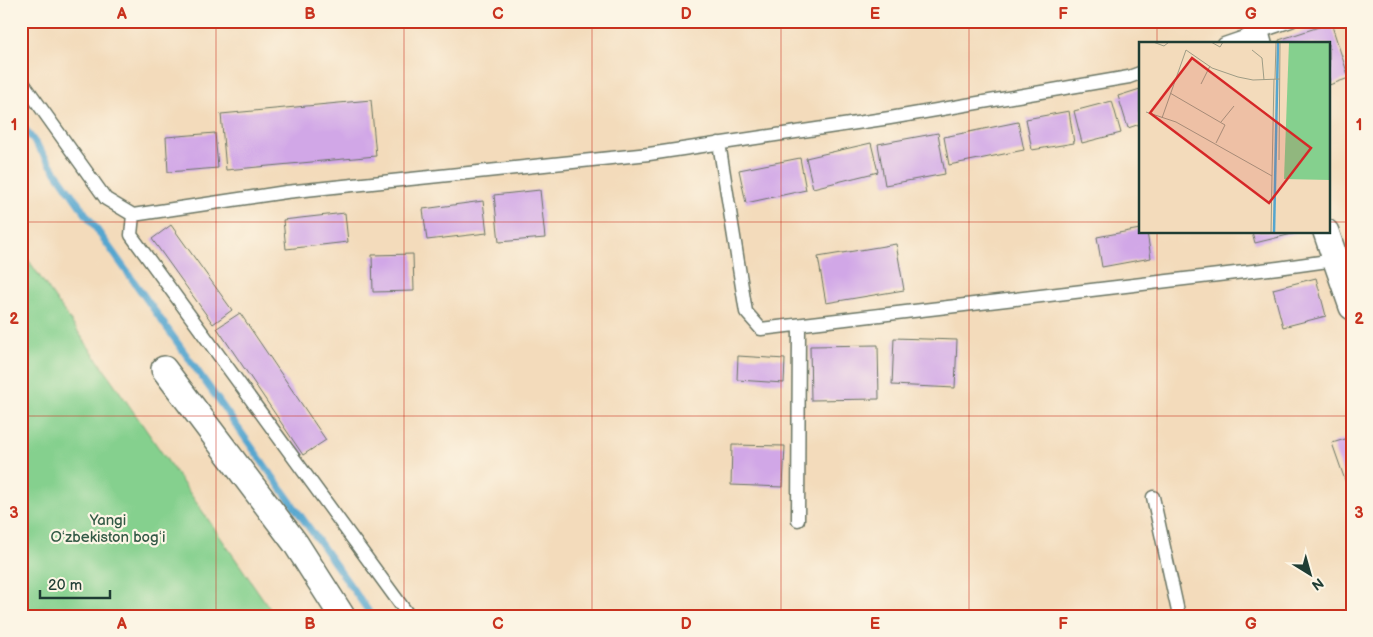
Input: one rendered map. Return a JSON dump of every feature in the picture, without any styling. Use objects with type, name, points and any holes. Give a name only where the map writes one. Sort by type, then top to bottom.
[{"type":"street","points":[[1327,234],[1352,307]]},
{"type":"street","points":[[164,369],[296,544],[342,616]]},
{"type":"lane","points":[[1235,42],[1258,38],[1290,21]]},
{"type":"lane","points":[[21,80],[106,199],[133,215],[286,192],[649,154],[890,118],[1130,77],[1139,73]]},
{"type":"lane","points":[[719,143],[746,312],[761,329],[1268,270],[1335,260]]},
{"type":"lane","points":[[133,215],[131,235],[409,616]]},
{"type":"lane","points":[[798,520],[799,325]]},
{"type":"lane","points":[[1153,497],[1179,616]]},
{"type":"green space","name":"Yangi Oʻzbekiston bogʻi","points":[[27,258],[275,616],[21,616],[21,262]]},
{"type":"building","points":[[1331,23],[1349,78],[1330,85],[1330,42],[1280,42],[1279,40]]},
{"type":"building","points":[[1139,89],[1139,124],[1128,128],[1118,96]]},
{"type":"building","points":[[371,100],[376,156],[226,170],[221,114]]},
{"type":"building","points":[[1112,101],[1121,133],[1082,143],[1074,111]]},
{"type":"building","points":[[1069,111],[1074,143],[1032,150],[1026,119]]},
{"type":"building","points":[[1018,122],[1024,150],[949,165],[944,137]]},
{"type":"building","points":[[215,133],[218,168],[168,172],[166,137]]},
{"type":"building","points":[[938,133],[945,174],[885,185],[878,144]]},
{"type":"building","points":[[871,143],[878,172],[813,188],[806,158]]},
{"type":"building","points":[[800,158],[806,190],[746,203],[739,170]]},
{"type":"building","points":[[540,190],[545,238],[499,242],[494,195]]},
{"type":"building","points":[[483,201],[487,233],[427,240],[423,209]]},
{"type":"building","points":[[345,213],[348,242],[286,249],[283,220]]},
{"type":"building","points":[[171,225],[232,310],[213,324],[152,239]]},
{"type":"building","points":[[1139,229],[1139,234],[1147,234],[1151,258],[1102,267],[1097,237]]},
{"type":"building","points":[[1253,234],[1292,234],[1255,243]]},
{"type":"building","points":[[896,244],[904,290],[826,303],[818,257]]},
{"type":"building","points":[[413,254],[414,291],[373,292],[372,255]]},
{"type":"building","points":[[1316,278],[1326,316],[1283,327],[1273,289]]},
{"type":"building","points":[[240,313],[326,440],[303,455],[217,328]]},
{"type":"building","points":[[894,338],[957,340],[955,388],[892,385]]},
{"type":"building","points":[[878,345],[879,399],[811,400],[810,346]]},
{"type":"building","points":[[738,356],[785,359],[784,383],[737,380]]},
{"type":"building","points":[[1352,437],[1352,481],[1346,483],[1332,443]]},
{"type":"building","points":[[732,445],[785,446],[783,487],[731,485]]},
{"type":"waterway","points":[[21,123],[372,616]]}]
